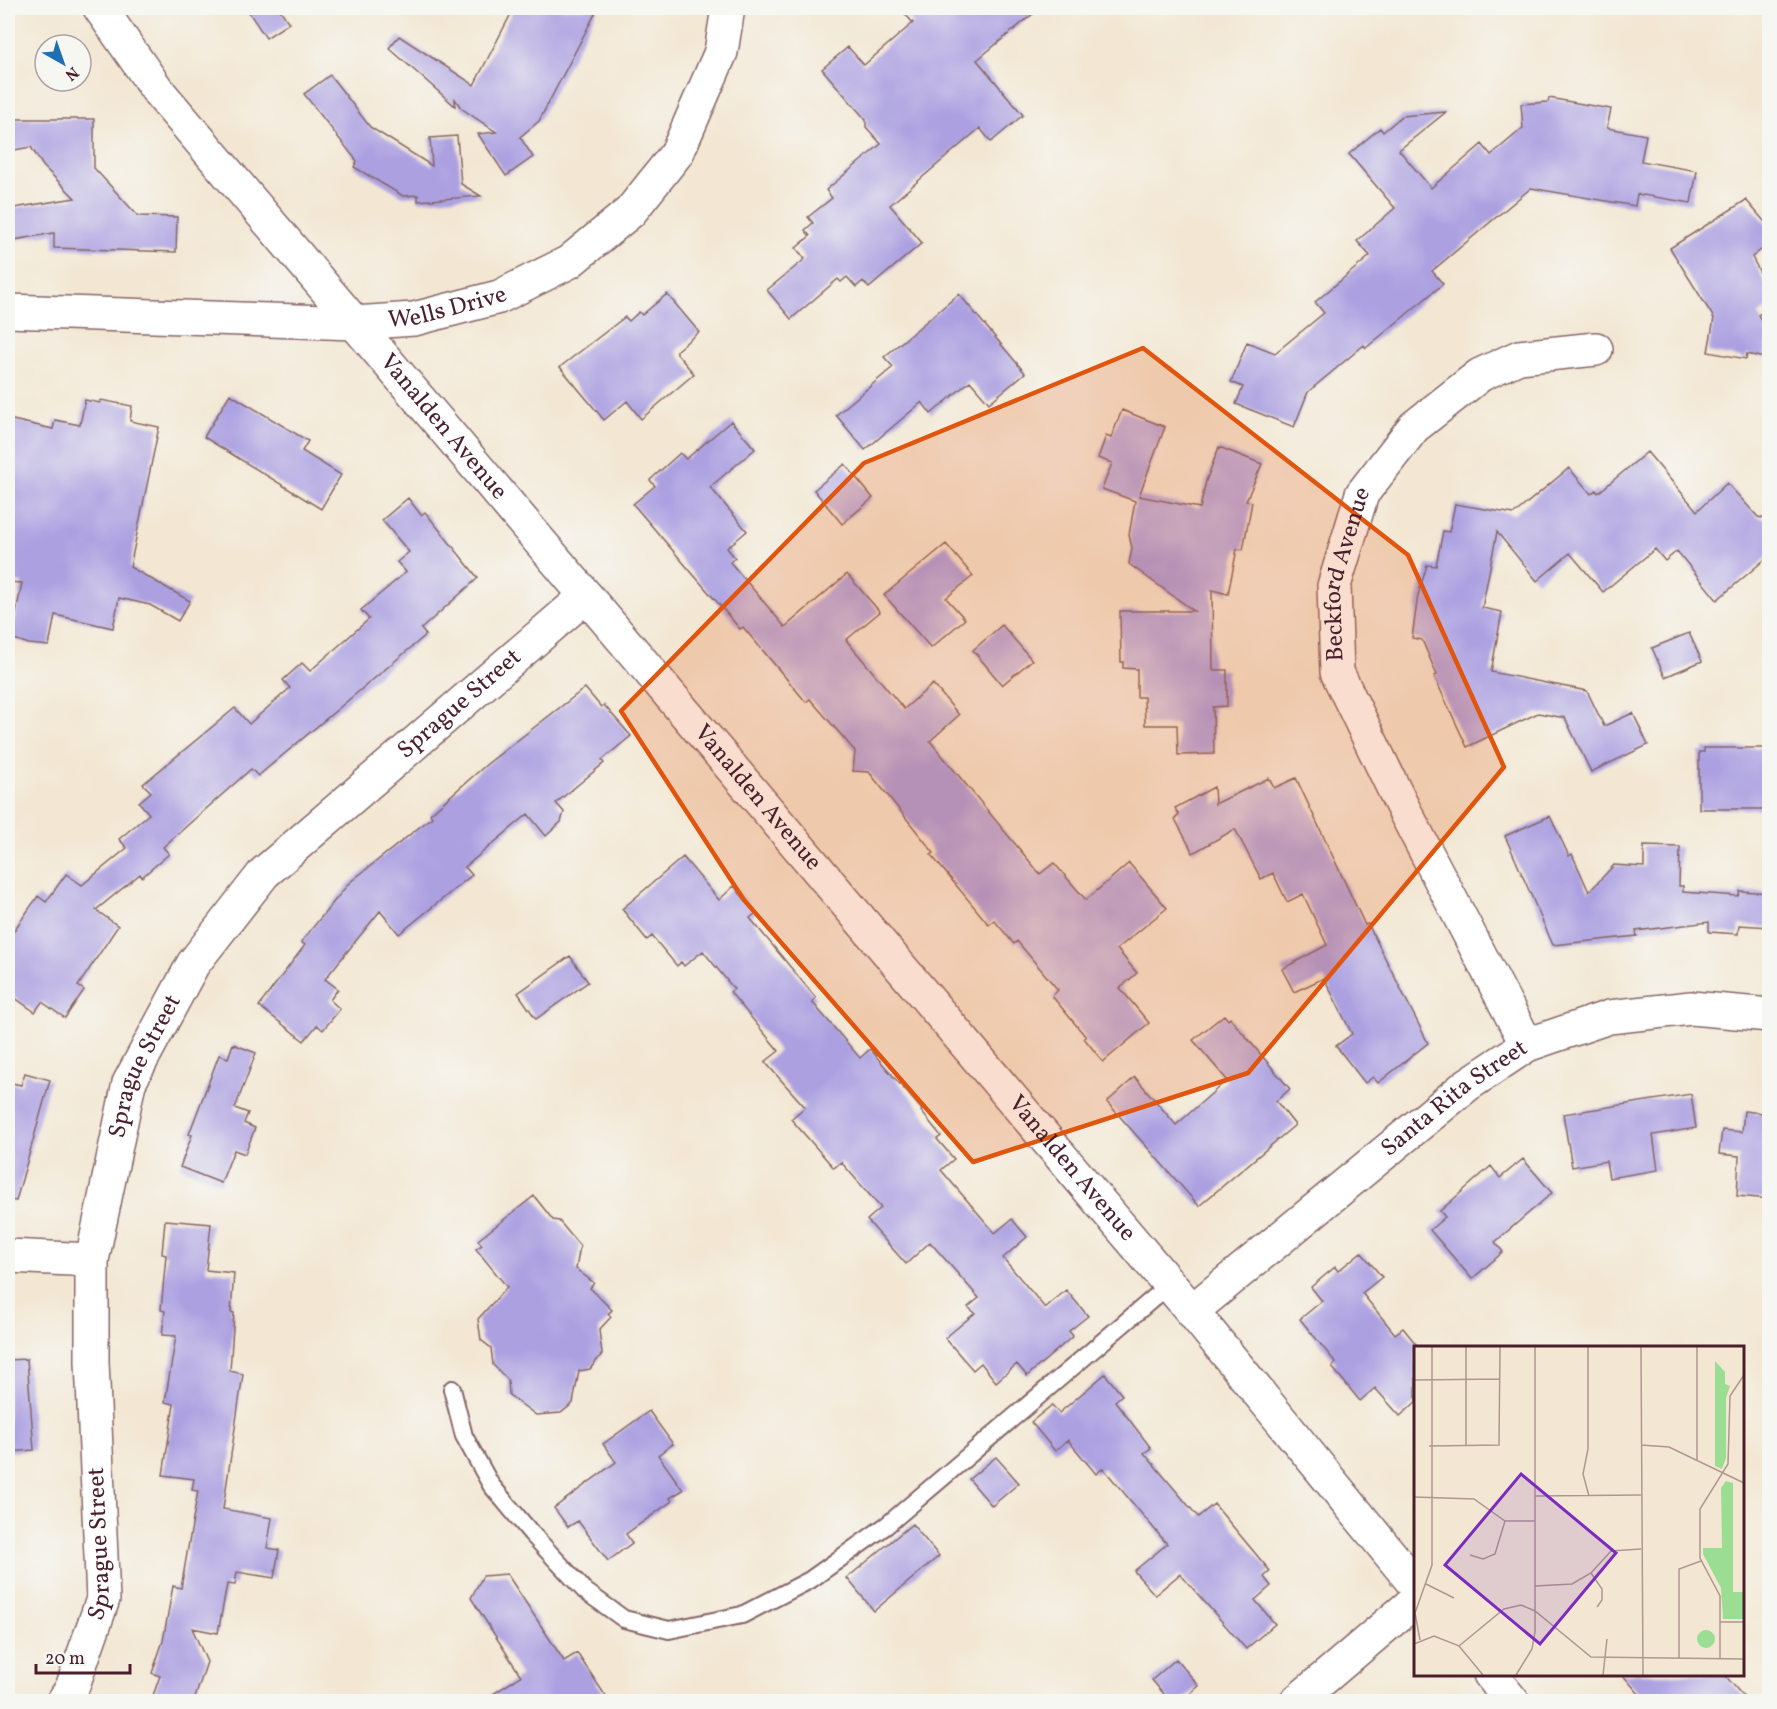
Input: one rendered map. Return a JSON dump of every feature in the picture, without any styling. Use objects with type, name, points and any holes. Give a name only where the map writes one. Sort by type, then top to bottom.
[{"type":"street","name":"Vanalden Avenue","points":[[100,8],[158,91],[1192,1311],[1414,1584]]},
{"type":"street","name":"Wells Drive","points":[[8,311],[355,323],[414,319],[499,297],[569,262],[630,212],[677,153],[721,52],[728,8]]},
{"type":"street","name":"Beckford Avenue","points":[[1527,1045],[1402,806],[1337,672],[1334,586],[1362,494],[1414,427],[1480,375],[1519,357],[1596,349]]},
{"type":"street","name":"Sprague Street","points":[[63,1701],[72,1688],[103,1599],[92,1362],[92,1260],[129,1083],[193,964],[264,873],[586,596]]},
{"type":"street","name":"Santa Rita Street","points":[[1192,1311],[1467,1084],[1527,1045],[1609,1017],[1691,1008],[1770,1015]]},
{"type":"street","points":[[8,1256],[92,1260]]},
{"type":"street","points":[[1296,1701],[1414,1602]]},
{"type":"street","points":[[1492,1676],[1513,1701]]},
{"type":"lane","points":[[452,1389],[464,1437],[491,1485],[531,1533],[585,1591],[624,1619],[669,1630],[742,1615],[810,1580],[887,1525],[1169,1286]]},
{"type":"highlighted area","points":[[1143,348],[1408,555],[1504,767],[1248,1073],[973,1162],[744,900],[621,711],[864,463]]},
{"type":"building","points":[[246,8],[279,8],[289,23],[266,38]]},
{"type":"building","points":[[514,8],[598,8],[539,121],[520,137],[533,157],[506,176],[478,134],[496,132],[461,108],[455,99],[455,106],[389,48],[399,36],[474,85]]},
{"type":"building","points":[[900,8],[1040,8],[977,60],[1023,115],[991,142],[980,128],[890,205],[922,243],[869,288],[863,281],[856,287],[847,277],[841,282],[838,279],[791,319],[767,290],[805,259],[796,248],[810,236],[805,230],[813,223],[808,217],[832,198],[826,190],[881,144],[866,127],[866,120],[822,69],[848,47],[864,65],[913,23]]},
{"type":"building","points":[[330,75],[370,127],[432,166],[430,138],[457,136],[461,184],[481,196],[418,201],[418,195],[403,196],[354,167],[357,161],[304,94]]},
{"type":"building","points":[[1549,98],[1611,109],[1607,128],[1646,135],[1641,161],[1697,171],[1691,203],[1637,194],[1635,206],[1531,188],[1432,271],[1443,284],[1366,348],[1364,345],[1308,392],[1294,427],[1236,404],[1243,387],[1231,382],[1247,342],[1275,353],[1324,313],[1315,302],[1370,256],[1357,241],[1395,208],[1349,154],[1380,128],[1383,132],[1402,116],[1446,112],[1399,150],[1431,188],[1482,144],[1491,155],[1523,128],[1521,104],[1548,102]]},
{"type":"building","points":[[8,119],[94,119],[94,168],[138,216],[177,217],[176,252],[54,248],[54,233],[8,241],[8,209],[75,198],[43,166],[31,147],[8,151]]},
{"type":"building","points":[[1746,200],[1770,228],[1770,243],[1752,257],[1770,292],[1770,307],[1758,315],[1769,333],[1765,358],[1747,354],[1746,359],[1708,352],[1714,318],[1670,248]]},
{"type":"building","points":[[667,294],[699,332],[677,350],[677,354],[694,374],[641,419],[627,401],[604,420],[560,367],[625,317],[629,321],[639,312],[642,315]]},
{"type":"building","points":[[959,294],[1025,373],[989,403],[970,381],[931,414],[922,402],[865,450],[836,415],[893,367],[884,357]]},
{"type":"building","points":[[230,394],[308,441],[302,451],[341,475],[321,509],[204,437]]},
{"type":"building","points":[[85,400],[100,403],[101,400],[132,406],[130,421],[159,427],[130,567],[190,601],[178,621],[150,605],[119,598],[113,628],[55,615],[49,646],[29,644],[11,638],[22,583],[8,582],[8,419],[53,429],[55,420],[80,425]]},
{"type":"building","points":[[1122,410],[1165,427],[1139,496],[1200,508],[1206,481],[1219,447],[1262,464],[1246,501],[1252,502],[1243,550],[1237,549],[1228,594],[1212,590],[1213,670],[1227,670],[1227,706],[1213,707],[1214,754],[1178,755],[1177,725],[1145,725],[1144,697],[1137,697],[1137,669],[1123,668],[1123,662],[1121,662],[1120,611],[1194,611],[1129,564],[1132,548],[1129,535],[1135,501],[1102,489],[1112,463],[1098,458],[1106,436],[1111,438]]},
{"type":"building","points":[[731,421],[755,449],[710,487],[747,531],[727,548],[735,558],[730,562],[785,627],[847,574],[880,612],[846,640],[904,709],[933,684],[959,715],[930,741],[1040,874],[1054,863],[1086,900],[1129,863],[1167,908],[1117,949],[1137,973],[1120,988],[1149,1023],[1103,1062],[1084,1038],[1086,1037],[1052,996],[1058,990],[1017,941],[1014,944],[994,920],[989,925],[931,855],[934,853],[869,772],[853,771],[855,751],[810,699],[806,702],[743,627],[740,629],[633,504],[655,486],[650,480],[680,453],[686,459]]},
{"type":"building","points":[[1647,452],[1697,511],[1727,483],[1758,517],[1770,520],[1770,555],[1717,600],[1677,551],[1665,561],[1655,549],[1603,592],[1570,553],[1537,581],[1497,532],[1482,608],[1502,612],[1491,672],[1587,691],[1604,726],[1633,713],[1648,745],[1591,772],[1565,718],[1538,713],[1467,747],[1434,676],[1437,675],[1422,640],[1412,638],[1418,595],[1427,565],[1436,566],[1443,531],[1449,532],[1455,504],[1514,514],[1569,468],[1591,494],[1596,490],[1598,493]]},
{"type":"building","points":[[845,464],[873,498],[842,524],[814,490]]},
{"type":"building","points":[[408,498],[421,515],[425,512],[478,578],[421,629],[426,635],[258,776],[251,769],[163,847],[169,854],[142,877],[140,874],[96,910],[118,926],[78,986],[84,990],[65,1018],[42,1002],[35,1012],[8,993],[8,939],[38,896],[46,902],[66,874],[82,885],[127,848],[119,839],[149,814],[139,802],[151,792],[143,784],[235,708],[249,724],[290,688],[283,680],[302,663],[310,671],[369,619],[361,610],[406,572],[397,562],[409,552],[382,520]]},
{"type":"building","points":[[946,544],[973,576],[946,598],[965,619],[931,648],[884,595]]},
{"type":"building","points":[[1002,625],[1032,660],[1002,685],[973,650]]},
{"type":"building","points":[[1689,633],[1702,661],[1665,677],[1652,648]]},
{"type":"building","points":[[585,688],[601,707],[604,705],[631,736],[602,760],[604,763],[556,803],[564,812],[561,822],[546,836],[528,814],[465,867],[472,875],[399,934],[380,911],[325,979],[338,989],[330,1000],[340,1009],[323,1030],[317,1025],[304,1041],[259,1006],[305,945],[301,942],[349,883],[432,817],[430,814],[487,764]]},
{"type":"building","points":[[1704,748],[1770,748],[1770,809],[1699,809],[1699,752],[1704,752]]},
{"type":"building","points":[[1269,778],[1274,788],[1296,778],[1365,925],[1368,924],[1428,1043],[1378,1083],[1373,1077],[1365,1083],[1336,1046],[1352,1034],[1324,978],[1294,992],[1282,969],[1327,945],[1303,894],[1287,902],[1273,873],[1261,879],[1235,829],[1193,853],[1175,819],[1179,815],[1175,808],[1214,787],[1215,804]]},
{"type":"building","points":[[1550,816],[1569,856],[1572,854],[1589,892],[1614,865],[1644,867],[1644,846],[1680,847],[1679,886],[1683,886],[1683,892],[1738,896],[1740,891],[1770,893],[1770,927],[1739,925],[1738,934],[1709,932],[1709,922],[1636,931],[1637,936],[1553,945],[1505,836]]},
{"type":"building","points":[[683,857],[719,900],[734,886],[756,913],[750,918],[816,998],[812,1002],[860,1058],[870,1049],[922,1110],[941,1136],[937,1139],[954,1159],[941,1170],[995,1233],[1012,1219],[1027,1237],[1003,1258],[1045,1308],[1066,1290],[1088,1316],[1069,1331],[1073,1336],[1027,1376],[1017,1364],[996,1382],[981,1363],[973,1370],[945,1338],[975,1313],[968,1307],[979,1298],[930,1242],[906,1264],[867,1220],[881,1208],[841,1162],[834,1168],[791,1119],[805,1107],[765,1062],[779,1051],[730,992],[734,989],[703,951],[684,966],[681,962],[677,966],[652,936],[647,940],[622,909]]},
{"type":"building","points":[[570,956],[588,982],[536,1019],[518,993]]},
{"type":"building","points":[[1224,1015],[1228,1020],[1230,1018],[1290,1089],[1276,1101],[1295,1125],[1199,1206],[1107,1102],[1135,1077],[1176,1125],[1227,1080],[1193,1040]]},
{"type":"building","points":[[233,1044],[256,1053],[235,1108],[248,1113],[244,1123],[255,1128],[245,1154],[234,1150],[221,1183],[180,1167],[192,1135],[189,1134],[219,1055],[228,1058]]},
{"type":"building","points":[[25,1073],[50,1080],[16,1201],[8,1200],[8,1082],[21,1085]]},
{"type":"building","points":[[1691,1094],[1696,1128],[1653,1135],[1658,1170],[1609,1178],[1606,1161],[1572,1167],[1563,1114]]},
{"type":"building","points":[[1744,1111],[1770,1114],[1770,1199],[1737,1196],[1739,1156],[1719,1154],[1722,1130],[1742,1132]]},
{"type":"building","points":[[1523,1159],[1552,1193],[1495,1242],[1503,1252],[1472,1279],[1430,1230],[1445,1217],[1440,1211],[1491,1166],[1500,1178]]},
{"type":"building","points":[[534,1196],[553,1220],[559,1221],[580,1246],[576,1269],[594,1283],[590,1288],[612,1310],[608,1314],[611,1317],[599,1330],[602,1354],[590,1369],[579,1371],[573,1403],[561,1413],[536,1415],[509,1395],[508,1380],[493,1365],[491,1348],[481,1340],[478,1319],[507,1287],[476,1249],[482,1245],[478,1240]]},
{"type":"building","points":[[165,1220],[211,1224],[206,1270],[234,1273],[230,1371],[243,1374],[223,1509],[272,1518],[267,1548],[279,1550],[274,1578],[237,1572],[235,1585],[227,1584],[218,1633],[192,1628],[207,1662],[194,1701],[151,1701],[160,1676],[152,1673],[163,1641],[173,1586],[181,1588],[198,1491],[192,1490],[194,1479],[163,1475],[174,1404],[165,1402],[176,1336],[162,1335],[165,1311],[161,1310],[166,1255],[162,1254]]},
{"type":"building","points":[[1361,1252],[1382,1277],[1362,1293],[1395,1334],[1403,1328],[1416,1344],[1414,1346],[1414,1404],[1400,1416],[1375,1388],[1360,1401],[1332,1367],[1336,1363],[1300,1319],[1322,1301],[1311,1287],[1335,1267],[1338,1271]]},
{"type":"building","points":[[27,1359],[34,1450],[8,1452],[8,1360]]},
{"type":"building","points":[[1105,1374],[1122,1395],[1115,1401],[1151,1448],[1144,1453],[1198,1517],[1214,1504],[1270,1571],[1264,1577],[1271,1586],[1255,1600],[1275,1624],[1246,1649],[1180,1574],[1155,1595],[1134,1571],[1167,1544],[1103,1468],[1096,1474],[1068,1440],[1055,1451],[1031,1422],[1052,1405],[1059,1413]]},
{"type":"building","points":[[649,1411],[673,1444],[658,1455],[683,1490],[670,1498],[672,1501],[626,1534],[632,1543],[608,1561],[578,1521],[568,1527],[554,1508],[616,1462],[603,1444]]},
{"type":"building","points":[[996,1457],[1019,1483],[992,1506],[969,1479]]},
{"type":"building","points":[[912,1524],[939,1556],[874,1611],[847,1578]]},
{"type":"building","points":[[507,1574],[564,1661],[577,1653],[609,1701],[482,1701],[521,1676],[471,1598],[483,1576]]},
{"type":"building","points":[[1176,1659],[1199,1686],[1181,1701],[1170,1701],[1152,1680]]},
{"type":"building","points":[[1624,1676],[1726,1676],[1747,1701],[1645,1701]]}]
